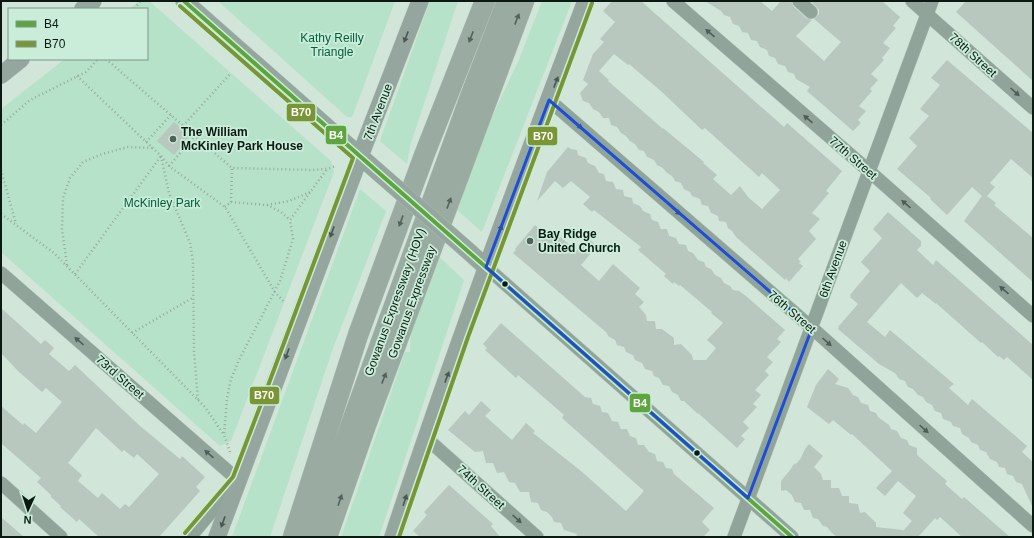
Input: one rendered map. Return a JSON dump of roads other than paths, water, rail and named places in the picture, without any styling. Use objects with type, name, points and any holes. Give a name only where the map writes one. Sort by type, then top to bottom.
[{"type":"highway","points":[[293,537],[358,335],[425,153],[485,1]]},
{"type":"highway","name":"Gowanus Expressway (HOV)","points":[[310,537],[470,97],[507,1]]},
{"type":"highway","name":"Gowanus Expressway","points":[[327,537],[366,426],[524,1]]},
{"type":"highway","points":[[282,537],[324,412],[358,335]]},
{"type":"main road","points":[[84,8],[93,1]]},
{"type":"main road","points":[[184,1],[486,267]]},
{"type":"main road","name":"7th Avenue","points":[[217,537],[275,386],[360,156],[420,1]]},
{"type":"main road","points":[[393,537],[425,437],[486,267],[586,1]]},
{"type":"main road","points":[[3,71],[20,60]]},
{"type":"street","name":"77th Street","points":[[672,1],[869,171],[1033,316]]},
{"type":"street","points":[[799,1],[811,12]]},
{"type":"street","name":"78th Street","points":[[912,1],[1033,108]]},
{"type":"street","name":"6th Avenue","points":[[734,537],[932,1]]},
{"type":"street","name":"76th Street","points":[[549,100],[812,328],[1033,526]]},
{"type":"street","points":[[486,267],[792,537]]},
{"type":"street","name":"73rd Street","points":[[1,273],[238,480]]},
{"type":"street","name":"74th Street","points":[[425,437],[537,537]]},
{"type":"street","points":[[190,537],[238,480]]},
{"type":"street","points":[[1,483],[61,537]]},
{"type":"place","name":"The William McKinley Park House","points":[[173,139]]},
{"type":"place","name":"Bay Ridge United Church","points":[[530,241]]},
{"type":"park label","name":"Kathy Reilly Triangle","points":[[332,45]]},
{"type":"park label","name":"McKinley Park","points":[[162,203]]}]
